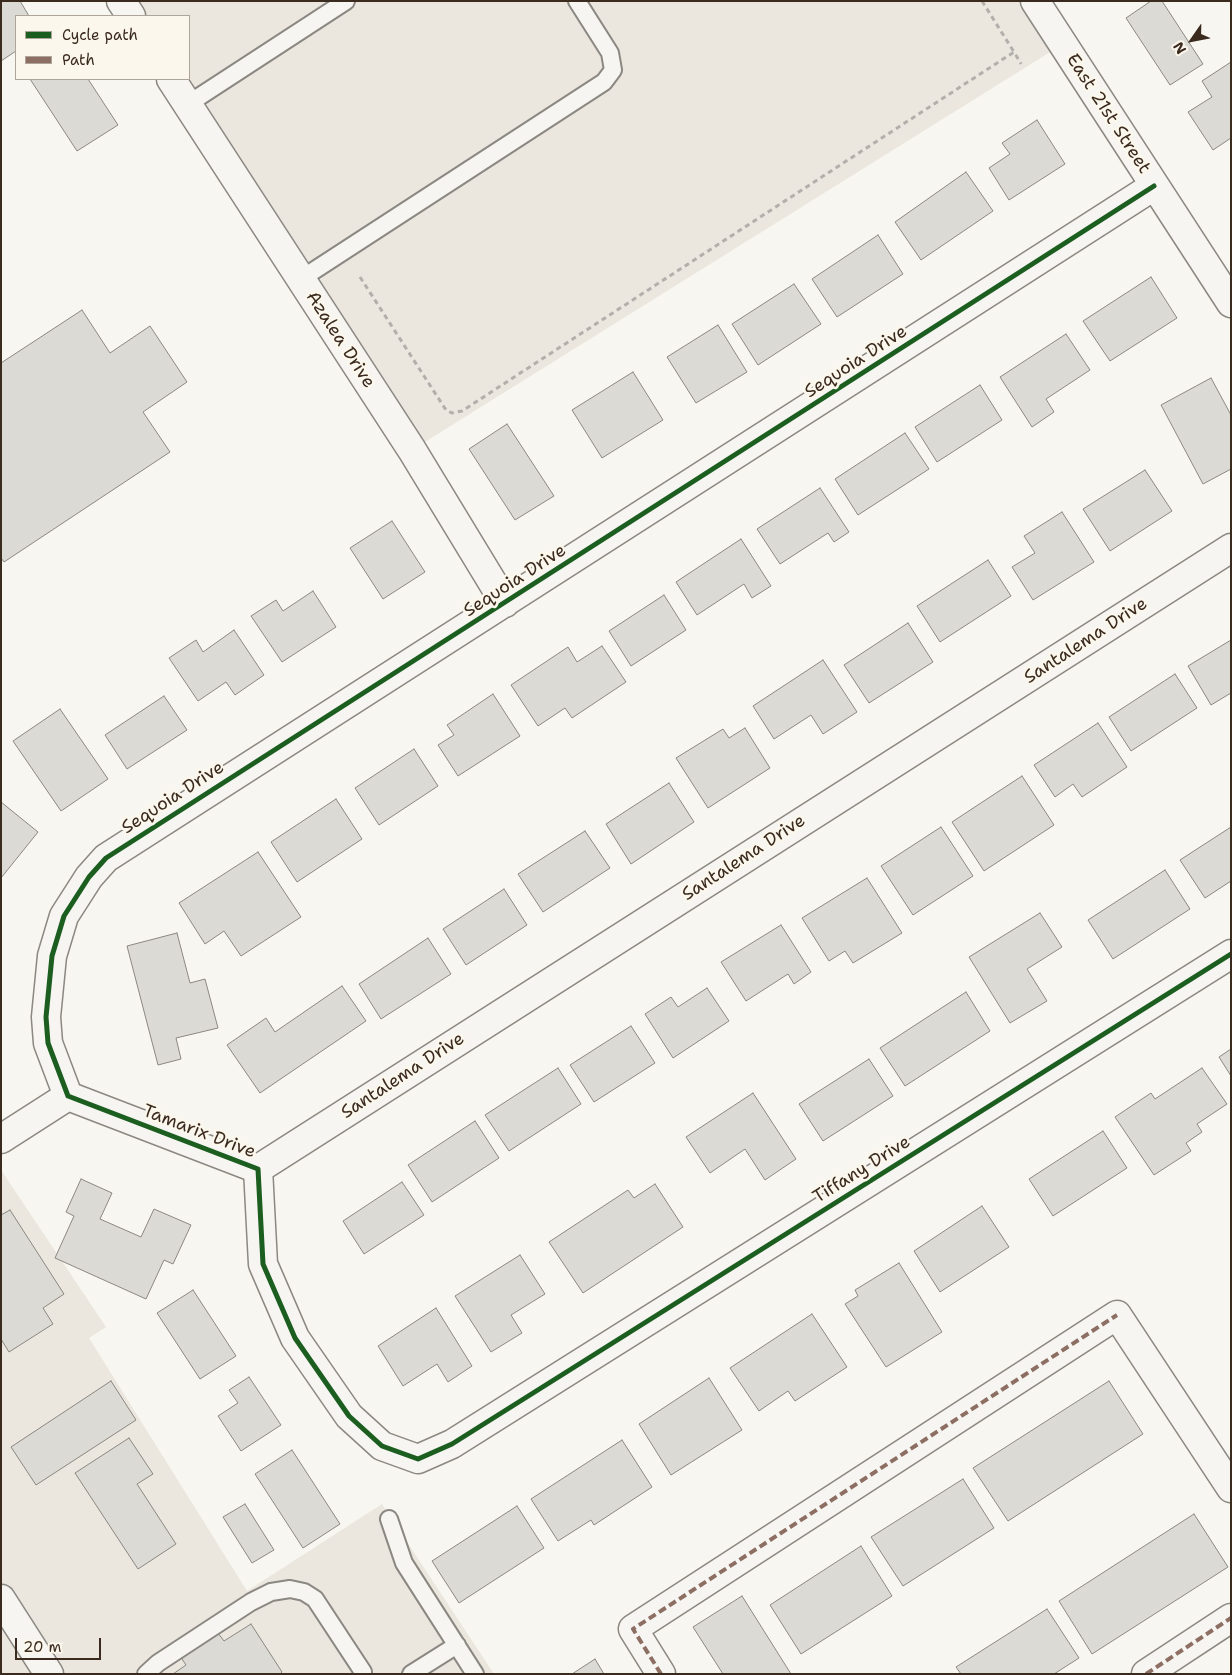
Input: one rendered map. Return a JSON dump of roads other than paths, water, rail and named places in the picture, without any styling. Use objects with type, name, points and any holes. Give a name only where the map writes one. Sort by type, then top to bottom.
[{"type":"street","points":[[121,1],[130,15]]},
{"type":"street","name":"East 21st Street","points":[[1035,1],[1231,303]]},
{"type":"street","name":"Azalea Drive","points":[[172,80],[412,450],[505,603]]},
{"type":"street","name":"Sequoia Drive","points":[[68,1096],[48,1043],[46,1017],[52,956],[64,916],[106,858],[1154,186]]},
{"type":"street","name":"Santalema Drive","points":[[258,1169],[1231,548]]},
{"type":"street","name":"Tiffany Drive","points":[[507,1409],[1231,954]]},
{"type":"street","points":[[1,1139],[68,1096]]},
{"type":"street","name":"Tamarix Drive","points":[[68,1096],[258,1169],[263,1264],[295,1338],[349,1416],[382,1446],[418,1459],[452,1444],[507,1409]]},
{"type":"street","points":[[661,1674],[633,1629],[1117,1315],[1231,1488]]},
{"type":"street","points":[[1,1599],[49,1674]]},
{"type":"street","points":[[1146,1674],[1231,1618]]},
{"type":"lane","points":[[188,104],[346,1]]},
{"type":"lane","points":[[301,279],[604,82],[613,70],[610,53],[577,1]]},
{"type":"lane","points":[[389,1519],[404,1563],[475,1674]]},
{"type":"lane","points":[[146,1674],[158,1663],[251,1602],[271,1592],[290,1589],[304,1592],[315,1599],[363,1672]]},
{"type":"lane","points":[[411,1674],[457,1645]]}]
